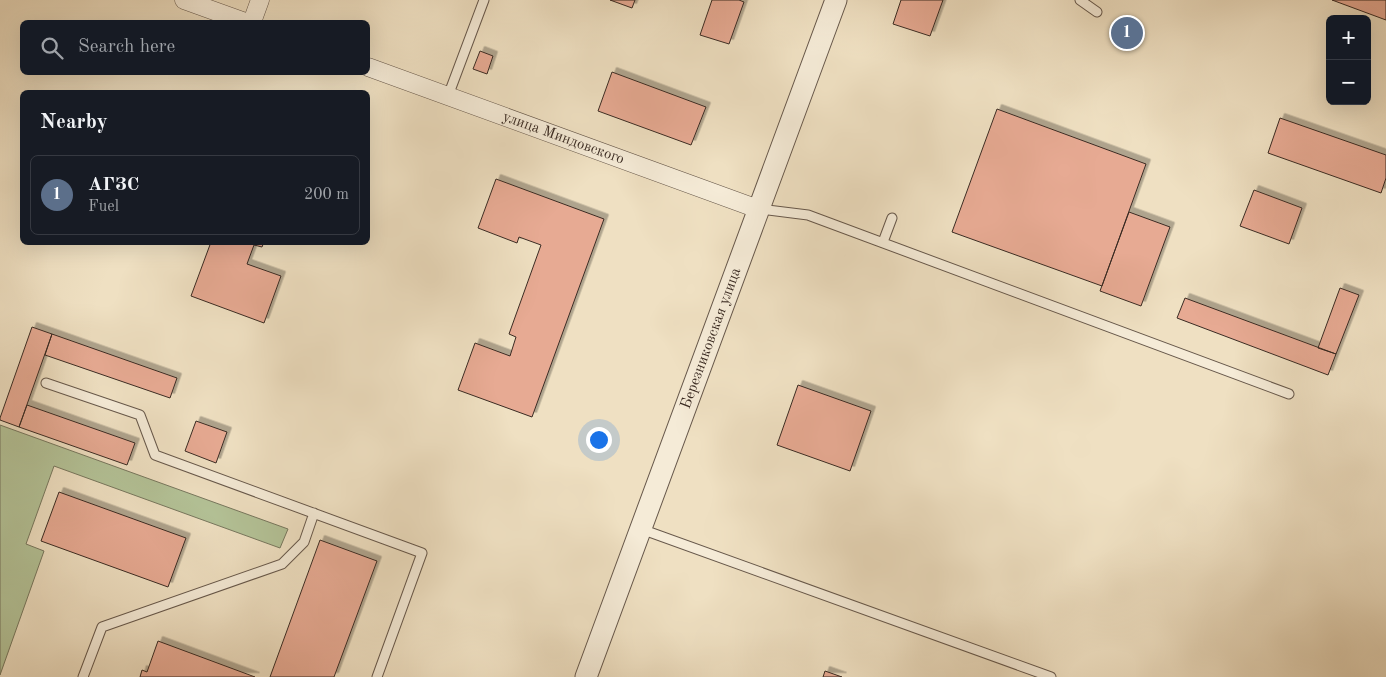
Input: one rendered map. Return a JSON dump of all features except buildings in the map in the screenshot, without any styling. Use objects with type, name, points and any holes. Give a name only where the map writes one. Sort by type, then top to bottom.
[{"type":"street","points":[[184,0],[239,20]]},
{"type":"street","points":[[253,20],[260,0]]},
{"type":"street","name":"Березниковская улица","points":[[586,677],[836,0]]},
{"type":"street","name":"улица Миндовского","points":[[370,68],[758,209]]},
{"type":"lane","points":[[448,96],[484,0]]},
{"type":"lane","points":[[1080,0],[1097,12]]},
{"type":"lane","points":[[758,209],[808,214],[1289,394]]},
{"type":"lane","points":[[883,242],[892,218]]},
{"type":"lane","points":[[46,383],[140,415],[155,455],[422,553],[377,677]]},
{"type":"lane","points":[[82,677],[102,627],[282,564],[304,542],[314,514]]},
{"type":"lane","points":[[641,529],[1051,677]]},
{"type":"green space","points":[[0,425],[288,529],[280,548],[54,466],[26,544],[44,551],[0,675]]},
{"type":"place","name":"АГЗС","points":[[1127,33]]}]
